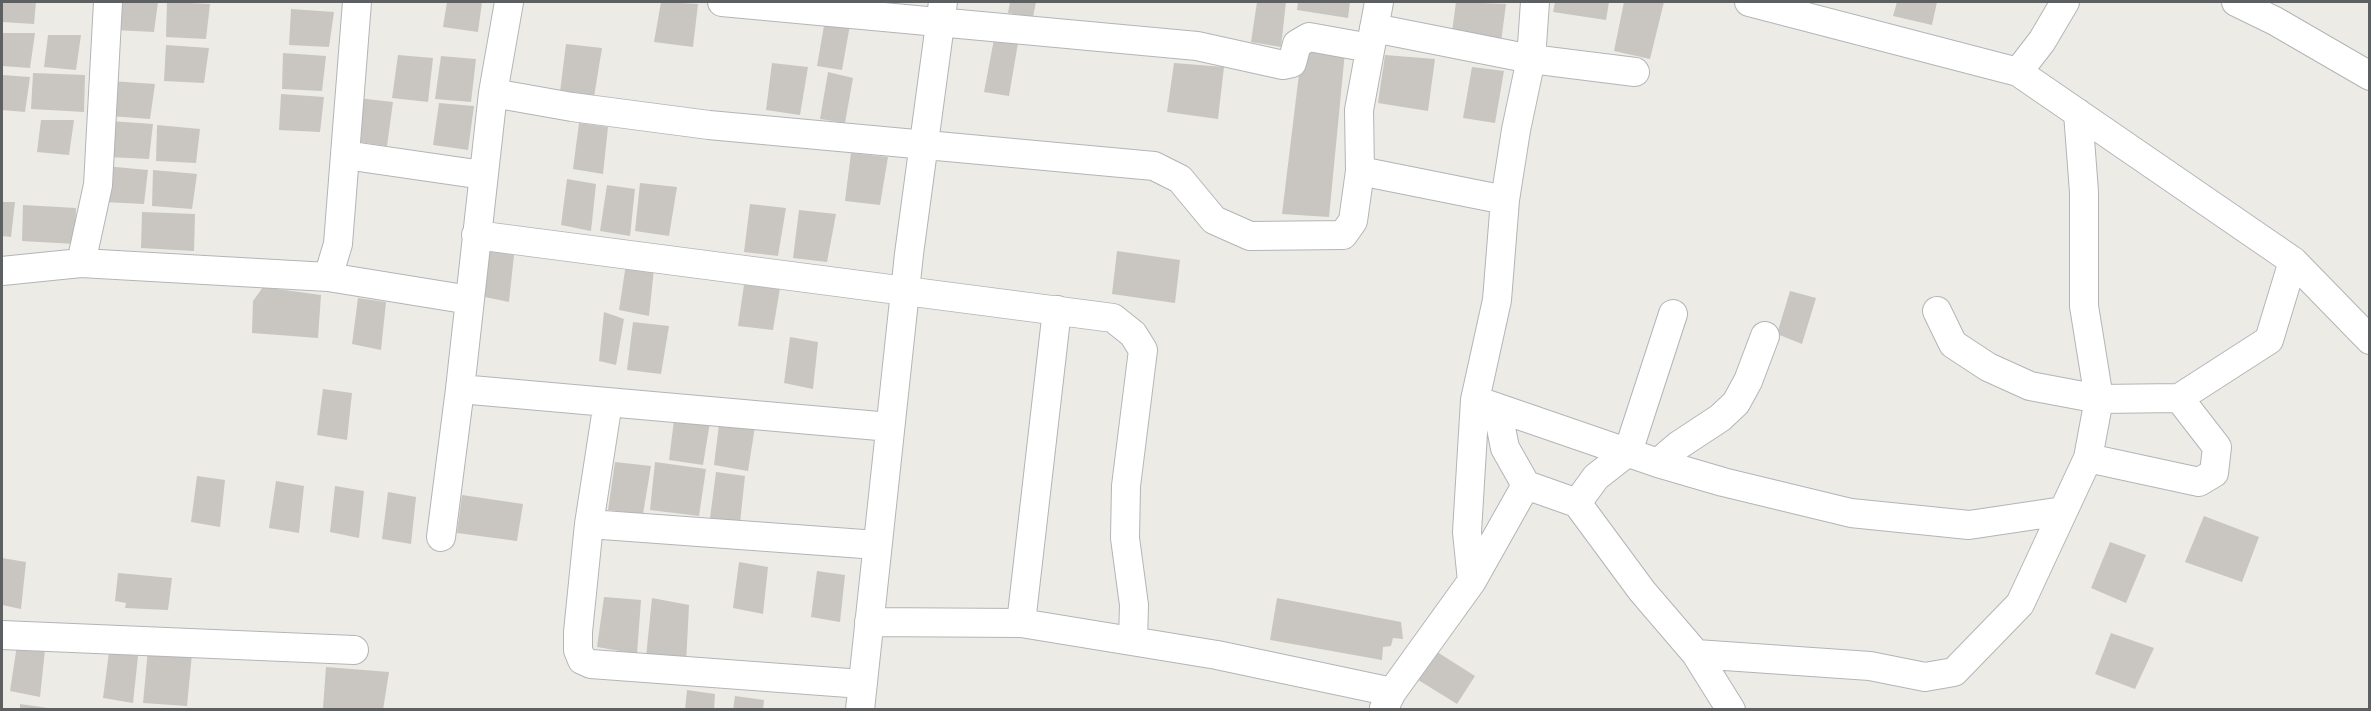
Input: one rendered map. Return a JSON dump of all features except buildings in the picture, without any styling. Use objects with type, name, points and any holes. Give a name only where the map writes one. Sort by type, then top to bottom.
[{"type":"street","points":[[81,263],[98,185],[108,2]]},
{"type":"street","points":[[328,277],[338,244],[357,2]]},
{"type":"street","points":[[441,537],[460,389],[483,175],[509,2]]},
{"type":"street","points":[[722,2],[942,11],[1197,46],[1283,65],[1292,63],[1297,44],[1309,37],[1374,26],[1531,59],[1635,72]]},
{"type":"street","points":[[1472,581],[1467,532],[1486,404],[1497,300],[1504,200],[1531,59],[1535,2]]},
{"type":"street","points":[[1749,2],[2018,72],[2293,261],[2370,340]]},
{"type":"street","points":[[2018,72],[2042,41],[2065,2]]},
{"type":"street","points":[[2236,2],[2275,21],[2370,76]]},
{"type":"street","points":[[608,402],[589,525],[578,632],[578,650],[582,660],[603,665],[861,697],[904,292],[942,11]]},
{"type":"street","points":[[494,93],[572,107],[710,125],[1154,166],[1180,179],[1214,220],[1250,236],[1343,235],[1353,221],[1360,171],[1359,110],[1374,26]]},
{"type":"street","points":[[1696,654],[1870,666],[1925,677],[1954,672],[2020,604],[2088,458],[2099,399],[2084,306],[2084,192],[2078,113]]},
{"type":"street","points":[[345,155],[483,175]]},
{"type":"street","points":[[1360,171],[1504,200]]},
{"type":"street","points":[[476,235],[1113,318],[1133,334],[1143,350],[1126,486],[1125,538],[1134,605],[1133,640]]},
{"type":"street","points":[[1937,311],[1953,344],[1988,367],[2030,386],[2099,399],[2179,398],[2269,340],[2293,261]]},
{"type":"street","points":[[2,271],[81,263],[328,277],[470,300]]},
{"type":"street","points":[[1021,622],[1057,310]]},
{"type":"street","points":[[1577,502],[1596,477],[1628,452],[1673,314]]},
{"type":"street","points":[[1658,463],[1679,445],[1720,418],[1736,403],[1748,381],[1765,336]]},
{"type":"street","points":[[460,389],[890,427]]},
{"type":"street","points":[[2088,458],[2199,482],[2214,472],[2217,447],[2179,398]]},
{"type":"street","points":[[1486,404],[1658,463],[1723,482],[1851,513],[1969,525],[2063,511]]},
{"type":"street","points":[[1486,404],[1526,485],[1577,502],[1642,591],[1696,654],[1731,710]]},
{"type":"street","points":[[869,622],[1021,622],[1133,640],[1388,700],[1472,581],[1526,485]]},
{"type":"street","points":[[589,525],[877,545]]},
{"type":"street","points":[[2,635],[354,650]]}]
